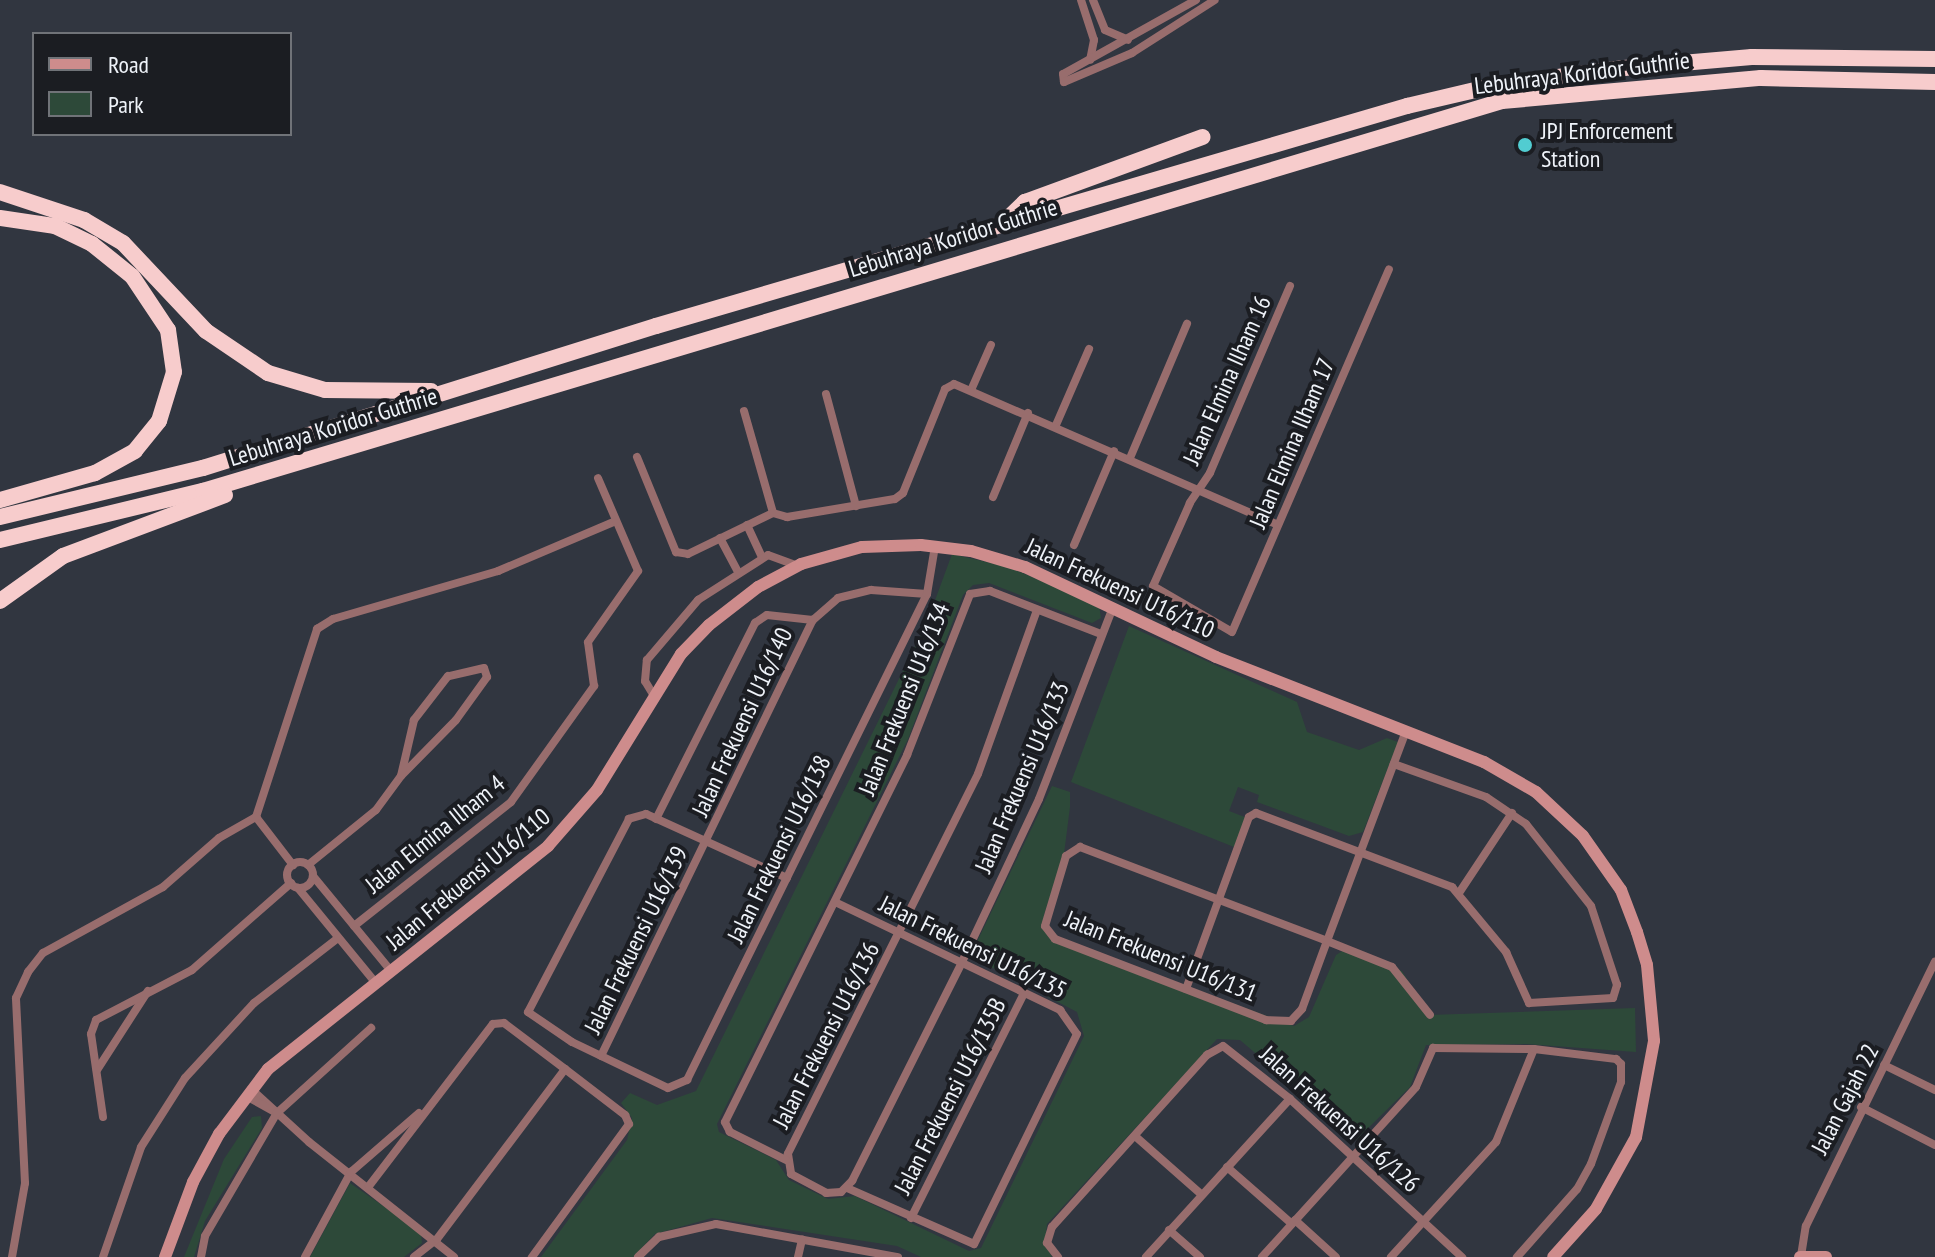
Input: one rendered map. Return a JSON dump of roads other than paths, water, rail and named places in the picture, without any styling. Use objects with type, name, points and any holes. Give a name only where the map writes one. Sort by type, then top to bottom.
[{"type":"highway","name":"Lebuhraya Koridor Guthrie","points":[[0,517],[203,468],[1002,224],[1333,126],[1492,86],[1752,57],[1935,59]]},
{"type":"highway","name":"Lebuhraya Koridor Guthrie","points":[[0,540],[203,491],[1502,101],[1761,78],[1935,82]]},
{"type":"highway","points":[[1002,224],[1025,202],[1203,137]]},
{"type":"highway","points":[[0,192],[84,220],[123,243],[206,331],[268,373],[353,393],[452,390]]},
{"type":"highway","points":[[0,218],[55,226],[92,244],[132,276],[168,330],[174,372],[159,421],[135,451],[95,473],[0,500]]},
{"type":"highway","points":[[0,601],[63,556],[380,437]]},
{"type":"street","points":[[1081,0],[1094,40],[1090,61]]},
{"type":"street","points":[[1093,0],[1105,30],[1130,41]]},
{"type":"street","points":[[1196,0],[1130,41],[1063,74],[1064,82],[1132,53],[1215,0]]},
{"type":"street","name":"Jalan Elmina Ilham 17","points":[[1232,632],[1389,270]]},
{"type":"street","name":"Jalan Elmina Ilham 16","points":[[1232,632],[1153,586],[1290,286]]},
{"type":"street","points":[[1130,458],[1187,324]]},
{"type":"street","points":[[972,388],[991,345]]},
{"type":"street","points":[[1056,425],[1089,349]]},
{"type":"street","points":[[637,457],[676,552],[688,554],[773,513],[787,517],[856,506],[903,493],[945,389],[954,384],[972,388],[1278,525]]},
{"type":"street","points":[[826,394],[856,506]]},
{"type":"street","points":[[744,411],[773,513]]},
{"type":"street","points":[[993,497],[1028,413]]},
{"type":"street","points":[[1074,545],[1114,451]]},
{"type":"street","name":"Jalan Elmina Ilham 4","points":[[354,926],[511,802],[566,732],[594,686],[588,642],[638,571],[598,478]]},
{"type":"street","points":[[12,1257],[25,1183],[16,998],[28,972],[43,953],[163,887],[219,838],[256,817],[317,629],[333,619],[498,571],[616,521]]},
{"type":"street","points":[[747,525],[762,557]]},
{"type":"street","points":[[720,538],[738,572]]},
{"type":"street","name":"Jalan Frekuensi U16/110","points":[[165,1257],[193,1182],[249,1092],[285,1051],[391,971],[568,825],[597,790],[681,654],[709,625],[758,587],[798,566],[862,547],[935,546],[1011,562],[1114,605],[1216,657],[1512,776],[1554,807],[1608,867],[1644,954],[1655,1023],[1643,1115],[1616,1180],[1553,1257]]},
{"type":"street","name":"Jalan Frekuensi U16/138","points":[[656,819],[646,814],[629,819],[528,1012],[601,1056],[668,1088],[687,1080],[927,594],[935,546]]},
{"type":"street","points":[[654,696],[645,681],[651,654],[698,600],[762,557],[774,555],[798,566]]},
{"type":"street","points":[[787,878],[656,819],[755,623],[767,615],[813,620],[838,598],[871,590],[927,594]]},
{"type":"street","name":"Jalan Frekuensi U16/134","points":[[835,902],[911,746],[970,594],[990,591],[1101,634]]},
{"type":"street","name":"Jalan Frekuensi U16/133","points":[[962,962],[1036,806],[1114,605]]},
{"type":"street","name":"Jalan Frekuensi U16/136","points":[[847,1188],[826,1193],[796,1179],[786,1160],[978,774],[1037,610]]},
{"type":"street","name":"Jalan Frekuensi U16/140","points":[[707,842],[813,620]]},
{"type":"street","points":[[293,865],[308,865],[376,810],[401,776],[456,720],[487,677],[484,668],[448,676],[409,734],[401,776]]},
{"type":"street","name":"Jalan Frekuensi U16/131","points":[[1327,941],[1080,847],[1066,856],[1046,919],[1050,935],[1275,1022],[1291,1021],[1302,1009],[1406,731]]},
{"type":"street","points":[[1186,989],[1253,814],[1361,851],[1459,893],[1506,952],[1529,1003],[1613,998],[1617,985],[1591,906],[1512,813],[1486,797],[1394,764]]},
{"type":"street","points":[[1459,893],[1512,813]]},
{"type":"street","points":[[256,817],[293,865]]},
{"type":"street","name":"Jalan Frekuensi U16/139","points":[[601,1056],[707,842]]},
{"type":"street","points":[[293,865],[288,872],[294,886],[375,982]]},
{"type":"street","points":[[308,865],[313,876],[391,971]]},
{"type":"street","points":[[103,1117],[91,1034],[96,1020],[148,990],[192,970],[294,886],[310,884],[313,876]]},
{"type":"street","points":[[786,1160],[730,1132],[725,1122],[835,902]]},
{"type":"street","name":"Jalan Frekuensi U16/135","points":[[835,902],[1066,1014],[1075,1026],[1076,1041],[976,1243],[967,1245],[911,1218]]},
{"type":"street","points":[[103,1257],[141,1147],[185,1078],[254,1003],[338,938]]},
{"type":"street","points":[[1327,941],[1399,971],[1430,1015]]},
{"type":"street","points":[[911,1218],[847,1188],[962,962]]},
{"type":"street","name":"Jalan Gajah 22","points":[[1800,1257],[1806,1226],[1861,1107],[1935,962]]},
{"type":"street","points":[[97,1071],[148,990]]},
{"type":"street","name":"Jalan Frekuensi U16/135B","points":[[911,1218],[1024,993]]},
{"type":"street","points":[[369,1186],[493,1024],[504,1023],[625,1115],[629,1124],[532,1257]]},
{"type":"street","points":[[201,1257],[205,1236],[277,1113],[371,1028]]},
{"type":"street","name":"Jalan Frekuensi U16/126","points":[[1058,1257],[1047,1243],[1048,1232],[1219,1047],[1232,1050],[1290,1099],[1351,1160],[1425,1221],[1462,1257]]},
{"type":"street","points":[[1262,1257],[1416,1087],[1433,1048],[1534,1049],[1609,1056],[1621,1064],[1621,1082],[1577,1189],[1517,1257]]},
{"type":"street","points":[[1391,1257],[1496,1142],[1534,1049]]},
{"type":"street","points":[[1884,1065],[1935,1090]]},
{"type":"street","points":[[414,1257],[437,1239],[565,1069]]},
{"type":"street","points":[[249,1092],[437,1239],[454,1257]]},
{"type":"street","points":[[1146,1257],[1290,1099]]},
{"type":"street","points":[[305,1257],[351,1172],[434,1101]]},
{"type":"street","points":[[1861,1107],[1935,1145]]},
{"type":"street","points":[[1135,1136],[1202,1195]]},
{"type":"street","points":[[1227,1167],[1336,1257]]},
{"type":"street","points":[[638,1257],[659,1237],[706,1224],[898,1257]]},
{"type":"street","points":[[1169,1230],[1200,1257]]},
{"type":"street","points":[[798,1257],[802,1239]]},
{"type":"street","points":[[1800,1257],[1826,1257]]},
{"type":"place","name":"JPJ Enforcement Station","points":[[1525,145]]}]
